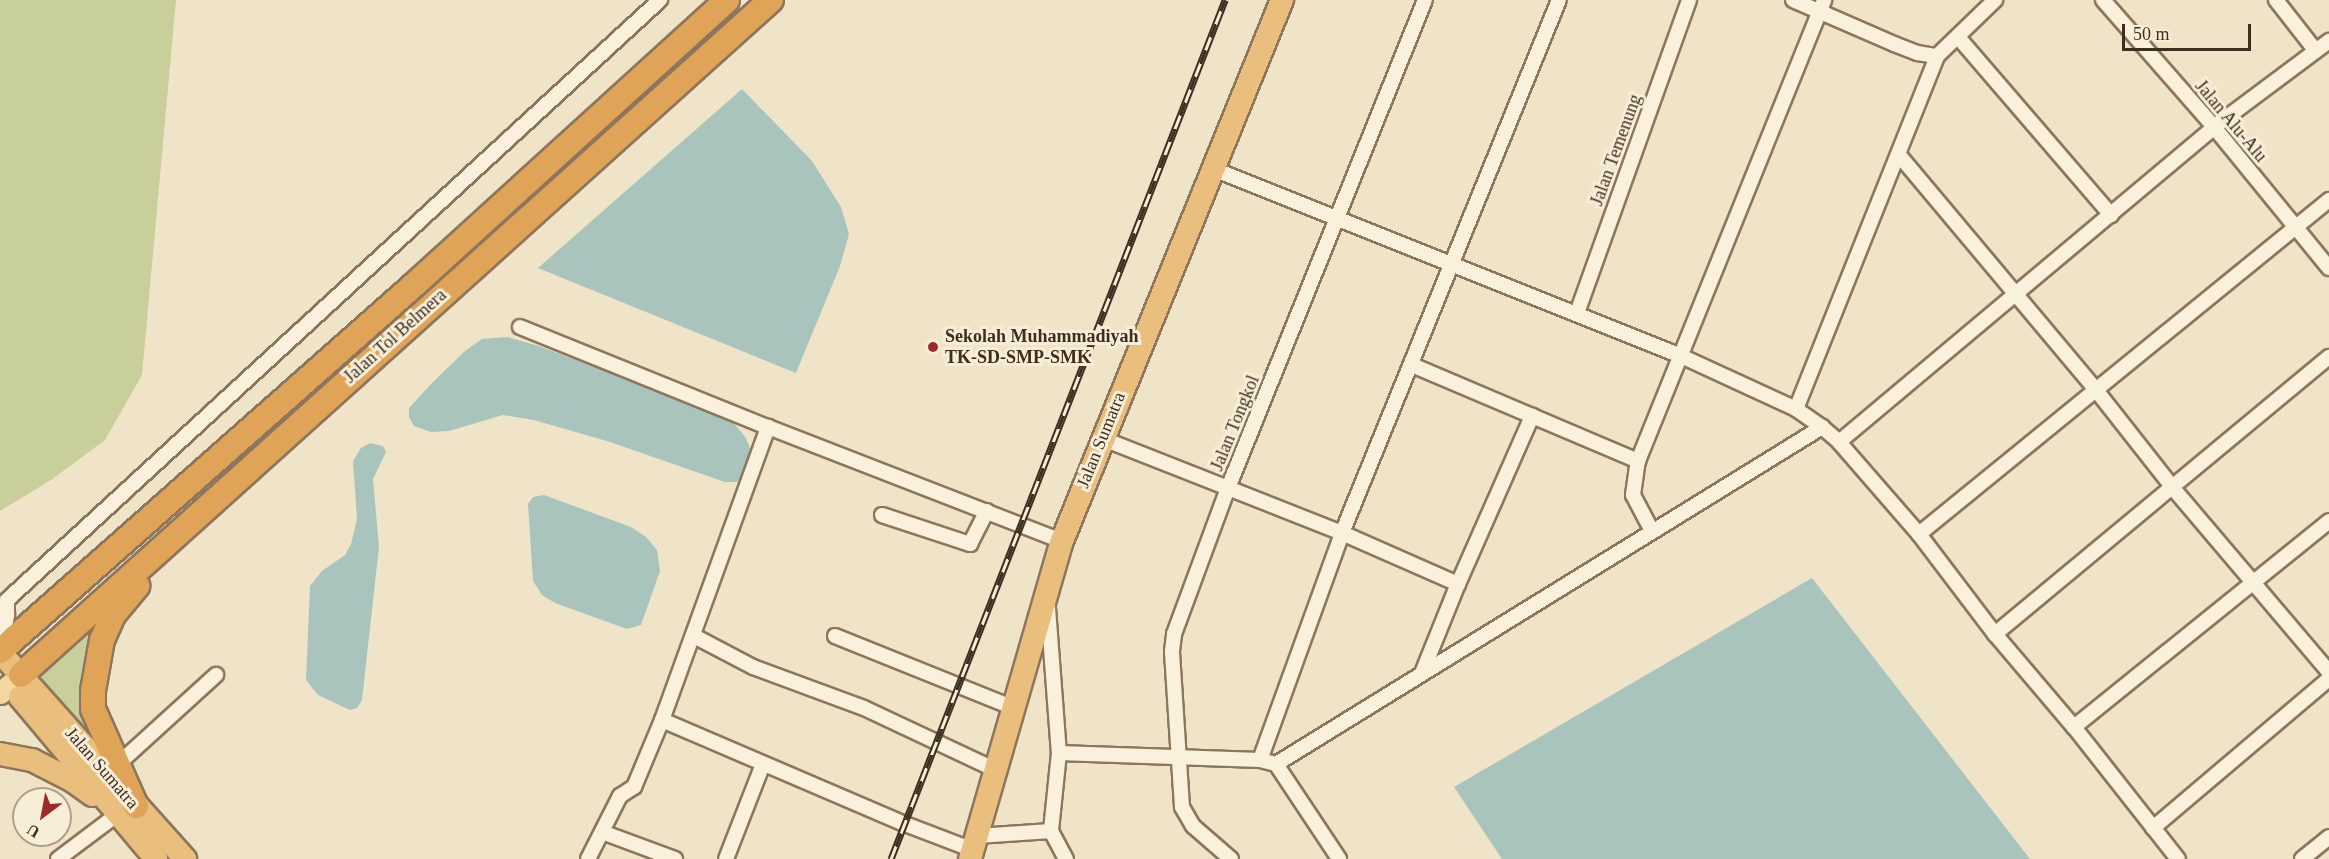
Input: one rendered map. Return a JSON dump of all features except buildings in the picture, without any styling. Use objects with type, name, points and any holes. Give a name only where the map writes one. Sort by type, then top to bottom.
[{"type":"highway","name":"Jalan Tol Belmera","points":[[0,651],[405,292],[727,0]]},
{"type":"highway","name":"Jalan Tol Belmera","points":[[8,682],[771,0]]},
{"type":"highway","name":"Jalan Sumatra","points":[[973,848],[1012,707],[1062,541],[1101,438],[1282,0]]},
{"type":"highway","points":[[127,810],[117,765],[93,709],[95,673],[102,640],[114,615],[129,594],[215,499]]},
{"type":"highway","name":"Jalan Sumatra","points":[[0,651],[8,682],[127,810],[185,859]]},
{"type":"highway","points":[[0,754],[32,760],[127,810]]},
{"type":"highway","name":"Jalan Sumatra","points":[[127,810],[156,859]]},
{"type":"street","points":[[0,651],[7,615],[7,600],[660,0]]},
{"type":"street","name":"Jalan Tongkol","points":[[1231,859],[1186,817],[1182,807],[1172,651],[1174,634],[1228,488],[1425,0]]},
{"type":"street","points":[[1260,760],[1342,533],[1559,0]]},
{"type":"street","name":"Jalan Temenung","points":[[1577,313],[1689,0]]},
{"type":"street","points":[[1793,0],[1821,6],[1917,53],[1937,56]]},
{"type":"street","points":[[1796,409],[1937,56],[1995,0]]},
{"type":"street","name":"Jalan Alu-Alu","points":[[2103,0],[2214,128],[2329,268]]},
{"type":"street","points":[[2276,0],[2315,50]]},
{"type":"street","points":[[1652,531],[1633,495],[1638,461],[1821,6]]},
{"type":"street","points":[[1958,36],[2111,215]]},
{"type":"street","points":[[1839,442],[2214,128],[2329,41]]},
{"type":"street","points":[[1899,155],[2096,390],[2173,488],[2329,672]]},
{"type":"street","points":[[1211,168],[1681,356],[1796,409],[1822,427],[1839,442],[1919,534],[1995,634],[2074,727],[2178,859]]},
{"type":"street","points":[[1919,534],[2329,200]]},
{"type":"street","points":[[520,327],[768,427],[1062,541]]},
{"type":"street","points":[[1995,634],[2329,357]]},
{"type":"street","points":[[1412,365],[1638,461]]},
{"type":"street","points":[[1422,672],[1532,416]]},
{"type":"street","points":[[588,859],[620,796],[633,787],[662,720],[768,427]]},
{"type":"street","points":[[1276,764],[1822,427]]},
{"type":"street","points":[[1101,438],[1342,533],[1458,584]]},
{"type":"street","points":[[882,515],[969,544],[987,511]]},
{"type":"street","points":[[2074,727],[2329,522]]},
{"type":"street","points":[[1047,590],[1059,753],[1051,831],[1066,859]]},
{"type":"street","points":[[694,636],[753,668],[864,708],[996,770]]},
{"type":"street","points":[[835,636],[1012,707]]},
{"type":"street","points":[[117,765],[216,675]]},
{"type":"street","points":[[2152,828],[2329,679]]},
{"type":"street","points":[[662,720],[904,824],[973,848],[1051,831]]},
{"type":"street","points":[[1059,753],[1260,760],[1276,764],[1339,859]]},
{"type":"street","points":[[726,859],[763,764]]},
{"type":"street","points":[[58,859],[127,810]]},
{"type":"street","points":[[602,831],[675,859]]},
{"type":"street","points":[[2302,859],[2329,837]]},
{"type":"green space","points":[[0,0],[176,0],[142,375],[105,440],[51,480],[0,511]]},
{"type":"green space","points":[[80,630],[91,633],[86,684],[94,747],[32,672]]},
{"type":"water","points":[[742,89],[812,161],[841,207],[849,234],[840,266],[796,373],[538,268]]},
{"type":"water","points":[[507,337],[539,346],[717,413],[734,423],[746,438],[751,451],[746,473],[737,482],[725,482],[610,442],[534,420],[503,415],[449,431],[431,432],[414,426],[409,417],[409,408],[465,351],[482,339]]},
{"type":"water","points":[[370,443],[383,446],[386,452],[373,479],[379,547],[362,700],[357,708],[350,710],[318,695],[306,680],[310,586],[322,571],[345,555],[351,544],[357,519],[353,461],[361,448]]},
{"type":"water","points":[[544,495],[631,527],[646,537],[657,550],[660,571],[641,625],[627,629],[555,603],[542,595],[533,581],[528,504],[533,497]]},
{"type":"water","points":[[1812,578],[2030,859],[1502,859],[1454,787]]},
{"type":"railway","points":[[891,859],[1225,0]]},
{"type":"place","name":"Sekolah Muhammadiyah TK-SD-SMP-SMK","points":[[933,347]]}]
